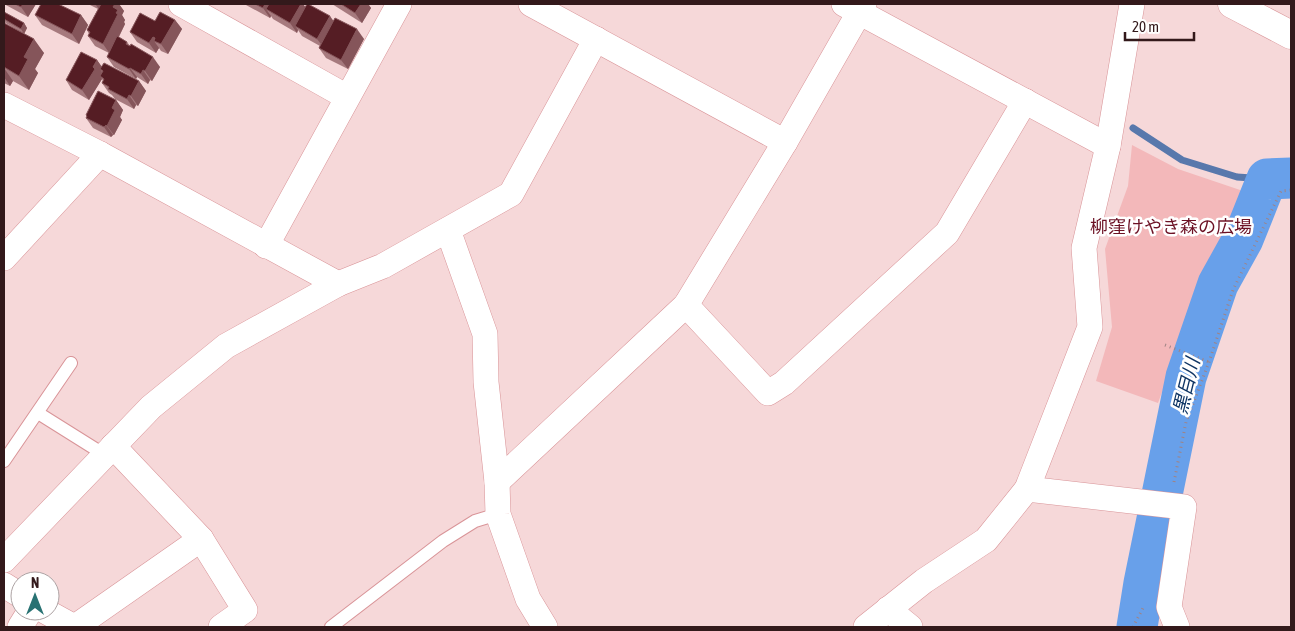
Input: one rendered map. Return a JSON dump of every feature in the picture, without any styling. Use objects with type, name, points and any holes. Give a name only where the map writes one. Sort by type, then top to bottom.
[{"type":"main road","points":[[1232,4],[1291,35]]},
{"type":"street","points":[[181,4],[347,96]]},
{"type":"street","points":[[266,246],[399,4]]},
{"type":"street","points":[[531,4],[785,142]]},
{"type":"street","points":[[866,627],[924,581],[986,540],[1027,489],[1090,327],[1084,248],[1108,146],[1132,4]]},
{"type":"street","points":[[497,482],[686,305],[785,142],[856,7],[1108,146]]},
{"type":"street","points":[[4,560],[151,407],[226,346],[338,284],[383,266],[511,194],[596,39]]},
{"type":"street","points":[[686,305],[768,393],[784,383],[947,233],[1025,101]]},
{"type":"street","points":[[4,105],[100,154],[338,284]]},
{"type":"street","points":[[4,258],[100,154]]},
{"type":"street","points":[[448,230],[486,334],[486,382],[497,482],[498,514],[528,599],[545,627]]},
{"type":"street","points":[[109,450],[200,539],[245,610],[221,627]]},
{"type":"street","points":[[1027,489],[1184,507],[1169,607],[1177,627]]},
{"type":"street","points":[[60,619],[74,627],[200,539]]},
{"type":"street","points":[[888,609],[910,627]]},
{"type":"lane","points":[[4,461],[71,363]]},
{"type":"lane","points":[[38,413],[109,450]]},
{"type":"lane","points":[[331,627],[443,541],[475,521],[498,514]]},
{"type":"path","points":[[1174,477],[1186,422],[1209,362],[1232,290],[1281,191],[1291,190]]},
{"type":"path","points":[[1165,346],[1209,362]]},
{"type":"green space","name":"柳窪けやき森の広場","points":[[1132,145],[1178,169],[1249,193],[1199,291],[1158,403],[1096,381],[1112,327],[1105,249],[1128,186]]},
{"type":"building","points":[[41,4],[58,4],[81,15],[72,34],[35,15]]},
{"type":"building","points":[[101,4],[115,4],[113,7],[118,10],[116,13],[118,14],[103,44],[88,36],[90,32],[87,30]]},
{"type":"building","points":[[255,4],[265,4],[263,8]]},
{"type":"building","points":[[269,4],[301,4],[290,23],[266,9]]},
{"type":"building","points":[[307,4],[330,16],[317,39],[295,26]]},
{"type":"building","points":[[341,4],[361,4],[355,13]]},
{"type":"building","points":[[4,12],[24,23],[21,29],[4,19]]},
{"type":"building","points":[[160,12],[175,20],[161,44],[154,41],[155,38],[153,37],[149,43],[130,32],[140,13],[155,21]]},
{"type":"building","points":[[335,18],[357,29],[341,60],[319,48]]},
{"type":"building","points":[[4,23],[34,39],[24,57],[28,59],[19,76],[4,67]]},
{"type":"building","points":[[117,36],[127,42],[126,44],[130,46],[131,44],[153,57],[145,71],[143,70],[141,74],[107,57]]},
{"type":"building","points":[[81,52],[97,60],[93,67],[95,69],[82,90],[66,80]]},
{"type":"building","points":[[104,63],[139,81],[131,96],[129,95],[127,99],[108,89],[109,87],[102,83],[104,79],[100,76],[103,71],[100,69]]},
{"type":"building","points":[[98,91],[116,100],[112,108],[115,110],[107,126],[104,127],[86,118]]},
{"type":"waterway","points":[[1133,128],[1182,160],[1237,177],[1267,179]]},
{"type":"waterway","name":"黒目川","points":[[1137,627],[1144,583],[1186,377],[1218,284],[1243,239],[1267,179],[1291,178]]}]
